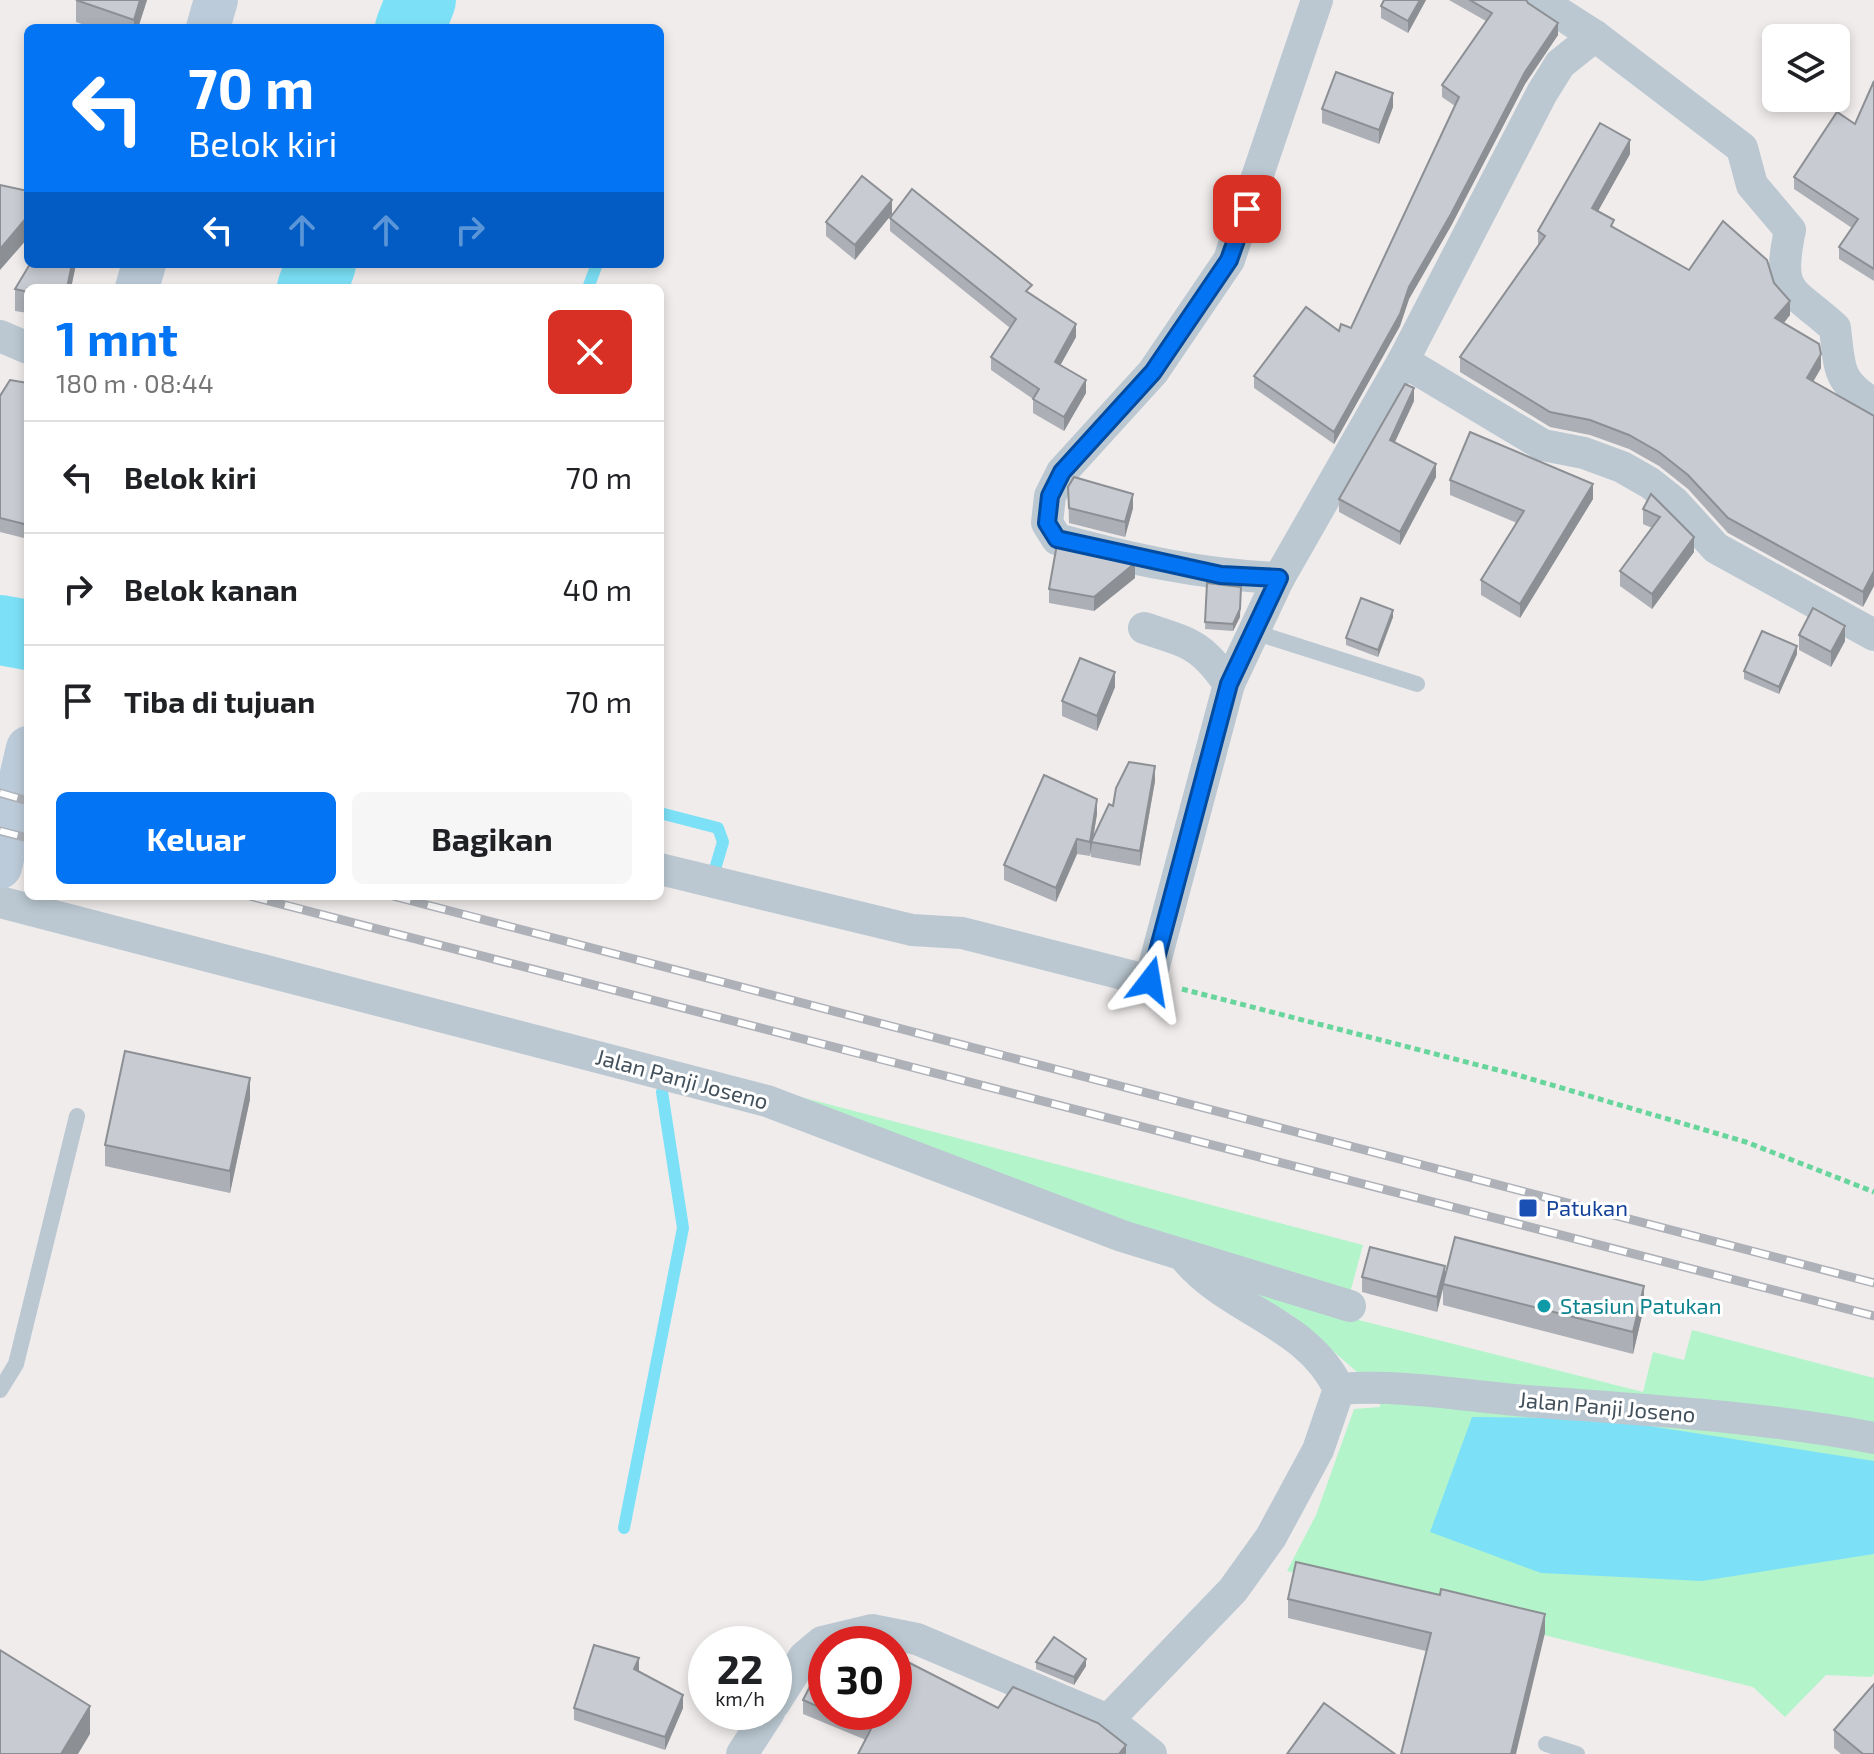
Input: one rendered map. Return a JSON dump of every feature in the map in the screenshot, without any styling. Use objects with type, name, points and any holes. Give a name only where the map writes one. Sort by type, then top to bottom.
[{"type":"main road","points":[[209,24],[216,0]]},
{"type":"main road","points":[[0,867],[24,765]]},
{"type":"street","points":[[1279,578],[1221,575],[1103,552],[1057,539],[1047,523],[1050,496],[1062,472],[1153,372],[1229,260],[1317,0]]},
{"type":"street","points":[[1539,0],[1595,36],[1742,148],[1752,185],[1790,230],[1783,272],[1786,285],[1835,328],[1841,377],[1855,392],[1874,404]]},
{"type":"street","points":[[664,870],[912,930],[962,933],[1150,981],[1229,684],[1279,578],[1403,361],[1542,93],[1560,64],[1595,36]]},
{"type":"street","points":[[1403,361],[1543,445],[1584,453],[1622,467],[1650,483],[1674,502],[1716,548],[1874,635]]},
{"type":"street","points":[[1144,628],[1187,641],[1208,654],[1229,684]]},
{"type":"street","name":"Jalan Panji Joseno","points":[[0,902],[767,1101],[1122,1236],[1350,1306]]},
{"type":"street","points":[[1108,1720],[1233,1590],[1263,1547],[1318,1450],[1339,1389],[1330,1370],[1307,1345],[1277,1322],[1229,1298],[1203,1279],[1182,1254]]},
{"type":"street","name":"Jalan Panji Joseno","points":[[1339,1389],[1387,1385],[1490,1398],[1796,1423],[1874,1438]]},
{"type":"street","points":[[792,1676],[804,1657],[822,1642],[872,1630],[917,1639],[1108,1720],[1151,1754]]},
{"type":"street","points":[[742,1754],[757,1730]]},
{"type":"lane","points":[[1254,632],[1417,684]]},
{"type":"lane","points":[[0,1390],[16,1364],[77,1116]]},
{"type":"lane","points":[[1546,1744],[1577,1754]]},
{"type":"path","points":[[1150,981],[1521,1076],[1746,1142],[1874,1192]]},
{"type":"green space","points":[[752,1084],[1363,1245],[1350,1293],[1126,1225]]},
{"type":"green space","points":[[1218,1277],[1343,1316],[1643,1392],[1653,1352],[1684,1360],[1692,1330],[1874,1378],[1874,1674],[1871,1677],[1826,1675],[1785,1717],[1753,1687],[1287,1571],[1316,1515],[1354,1409],[1380,1407],[1378,1374],[1358,1373],[1292,1315]]},
{"type":"water","points":[[1472,1417],[1598,1418],[1874,1461],[1874,1554],[1702,1581],[1541,1573],[1430,1532]]},
{"type":"building","points":[[76,0],[140,0],[134,20]]},
{"type":"building","points":[[1384,0],[1420,0],[1408,21],[1381,6]]},
{"type":"building","points":[[1470,0],[1526,0],[1558,23],[1525,72],[1409,287],[1400,314],[1334,432],[1254,376],[1306,307],[1339,331],[1341,324],[1351,328],[1459,97],[1442,85],[1492,13]]},
{"type":"building","points":[[1336,72],[1393,93],[1379,130],[1322,109]]},
{"type":"building","points":[[1874,81],[1874,269],[1839,247],[1858,219],[1794,177],[1837,112],[1855,124]]},
{"type":"building","points":[[1600,123],[1630,140],[1592,208],[1614,220],[1611,226],[1689,270],[1723,221],[1767,260],[1774,283],[1790,301],[1775,318],[1819,344],[1821,354],[1807,378],[1874,416],[1874,571],[1863,592],[1728,518],[1688,475],[1659,452],[1629,435],[1590,420],[1550,412],[1460,357],[1545,236],[1538,231]]},
{"type":"building","points":[[862,176],[892,200],[855,245],[826,222]]},
{"type":"building","points":[[0,185],[24,190],[24,221],[0,249]]},
{"type":"building","points":[[912,189],[1032,285],[1026,291],[1076,324],[1055,362],[1086,380],[1064,417],[1033,399],[1039,389],[991,357],[1016,319],[890,218]]},
{"type":"building","points":[[28,268],[71,268],[68,284],[24,284],[24,291],[15,289]]},
{"type":"building","points":[[10,380],[24,382],[24,524],[0,518],[0,396]]},
{"type":"building","points":[[1405,384],[1414,388],[1390,440],[1436,464],[1400,532],[1339,499]]},
{"type":"building","points":[[1470,432],[1593,484],[1520,604],[1481,580],[1524,511],[1450,480]]},
{"type":"building","points":[[1074,477],[1133,494],[1125,522],[1069,508],[1068,487]]},
{"type":"building","points":[[1651,494],[1694,537],[1652,594],[1620,571],[1660,517],[1643,509]]},
{"type":"building","points":[[1057,544],[1135,563],[1094,597],[1049,589]]},
{"type":"building","points":[[1207,583],[1241,587],[1240,609],[1233,624],[1205,622]]},
{"type":"building","points":[[1361,598],[1393,610],[1378,650],[1346,638]]},
{"type":"building","points":[[1813,608],[1845,626],[1831,652],[1799,635]]},
{"type":"building","points":[[1762,631],[1797,646],[1779,687],[1744,671]]},
{"type":"building","points":[[1080,658],[1115,672],[1097,716],[1062,701]]},
{"type":"building","points":[[1129,762],[1155,766],[1140,851],[1091,842],[1109,804],[1113,806],[1116,788]]},
{"type":"building","points":[[1044,775],[1097,799],[1090,842],[1077,839],[1056,888],[1004,865]]},
{"type":"building","points":[[125,1051],[250,1078],[230,1171],[105,1145]]},
{"type":"building","points":[[1455,1237],[1644,1286],[1633,1332],[1443,1284]]},
{"type":"building","points":[[1370,1247],[1445,1266],[1437,1297],[1362,1277]]},
{"type":"building","points":[[1296,1562],[1440,1595],[1441,1589],[1545,1614],[1511,1754],[1401,1754],[1431,1633],[1288,1599]]},
{"type":"building","points":[[1054,1637],[1086,1659],[1074,1677],[1036,1662]]},
{"type":"building","points":[[594,1645],[639,1658],[634,1669],[683,1695],[665,1737],[574,1708]]},
{"type":"building","points":[[0,1650],[90,1706],[61,1754],[0,1754]]},
{"type":"building","points":[[912,1664],[998,1708],[1013,1687],[1098,1723],[1126,1745],[1119,1754],[858,1754],[870,1730],[912,1730]]},
{"type":"building","points":[[1874,1684],[1874,1754],[1863,1754],[1834,1730]]},
{"type":"building","points":[[1324,1703],[1395,1754],[1287,1754]]},
{"type":"waterway","points":[[412,24],[421,0]]},
{"type":"waterway","points":[[314,284],[320,268]]},
{"type":"waterway","points":[[590,284],[596,268]]},
{"type":"waterway","points":[[0,630],[24,634]]},
{"type":"waterway","points":[[664,814],[718,828],[723,842],[715,869]]},
{"type":"waterway","points":[[624,1528],[683,1228],[662,1092]]},
{"type":"railway","points":[[0,793],[24,800]]},
{"type":"railway","points":[[0,831],[24,837]]},
{"type":"railway","points":[[265,900],[1874,1316]]},
{"type":"railway","points":[[408,900],[1874,1283]]},
{"type":"place","name":"Patukan","points":[[1528,1208]]},
{"type":"place","name":"Stasiun Patukan","points":[[1544,1306]]},
{"type":"route","points":[[1150,981],[1229,684],[1279,578],[1221,575],[1103,552],[1057,539],[1047,523],[1050,496],[1062,472],[1153,372],[1229,260],[1247,209]]}]
